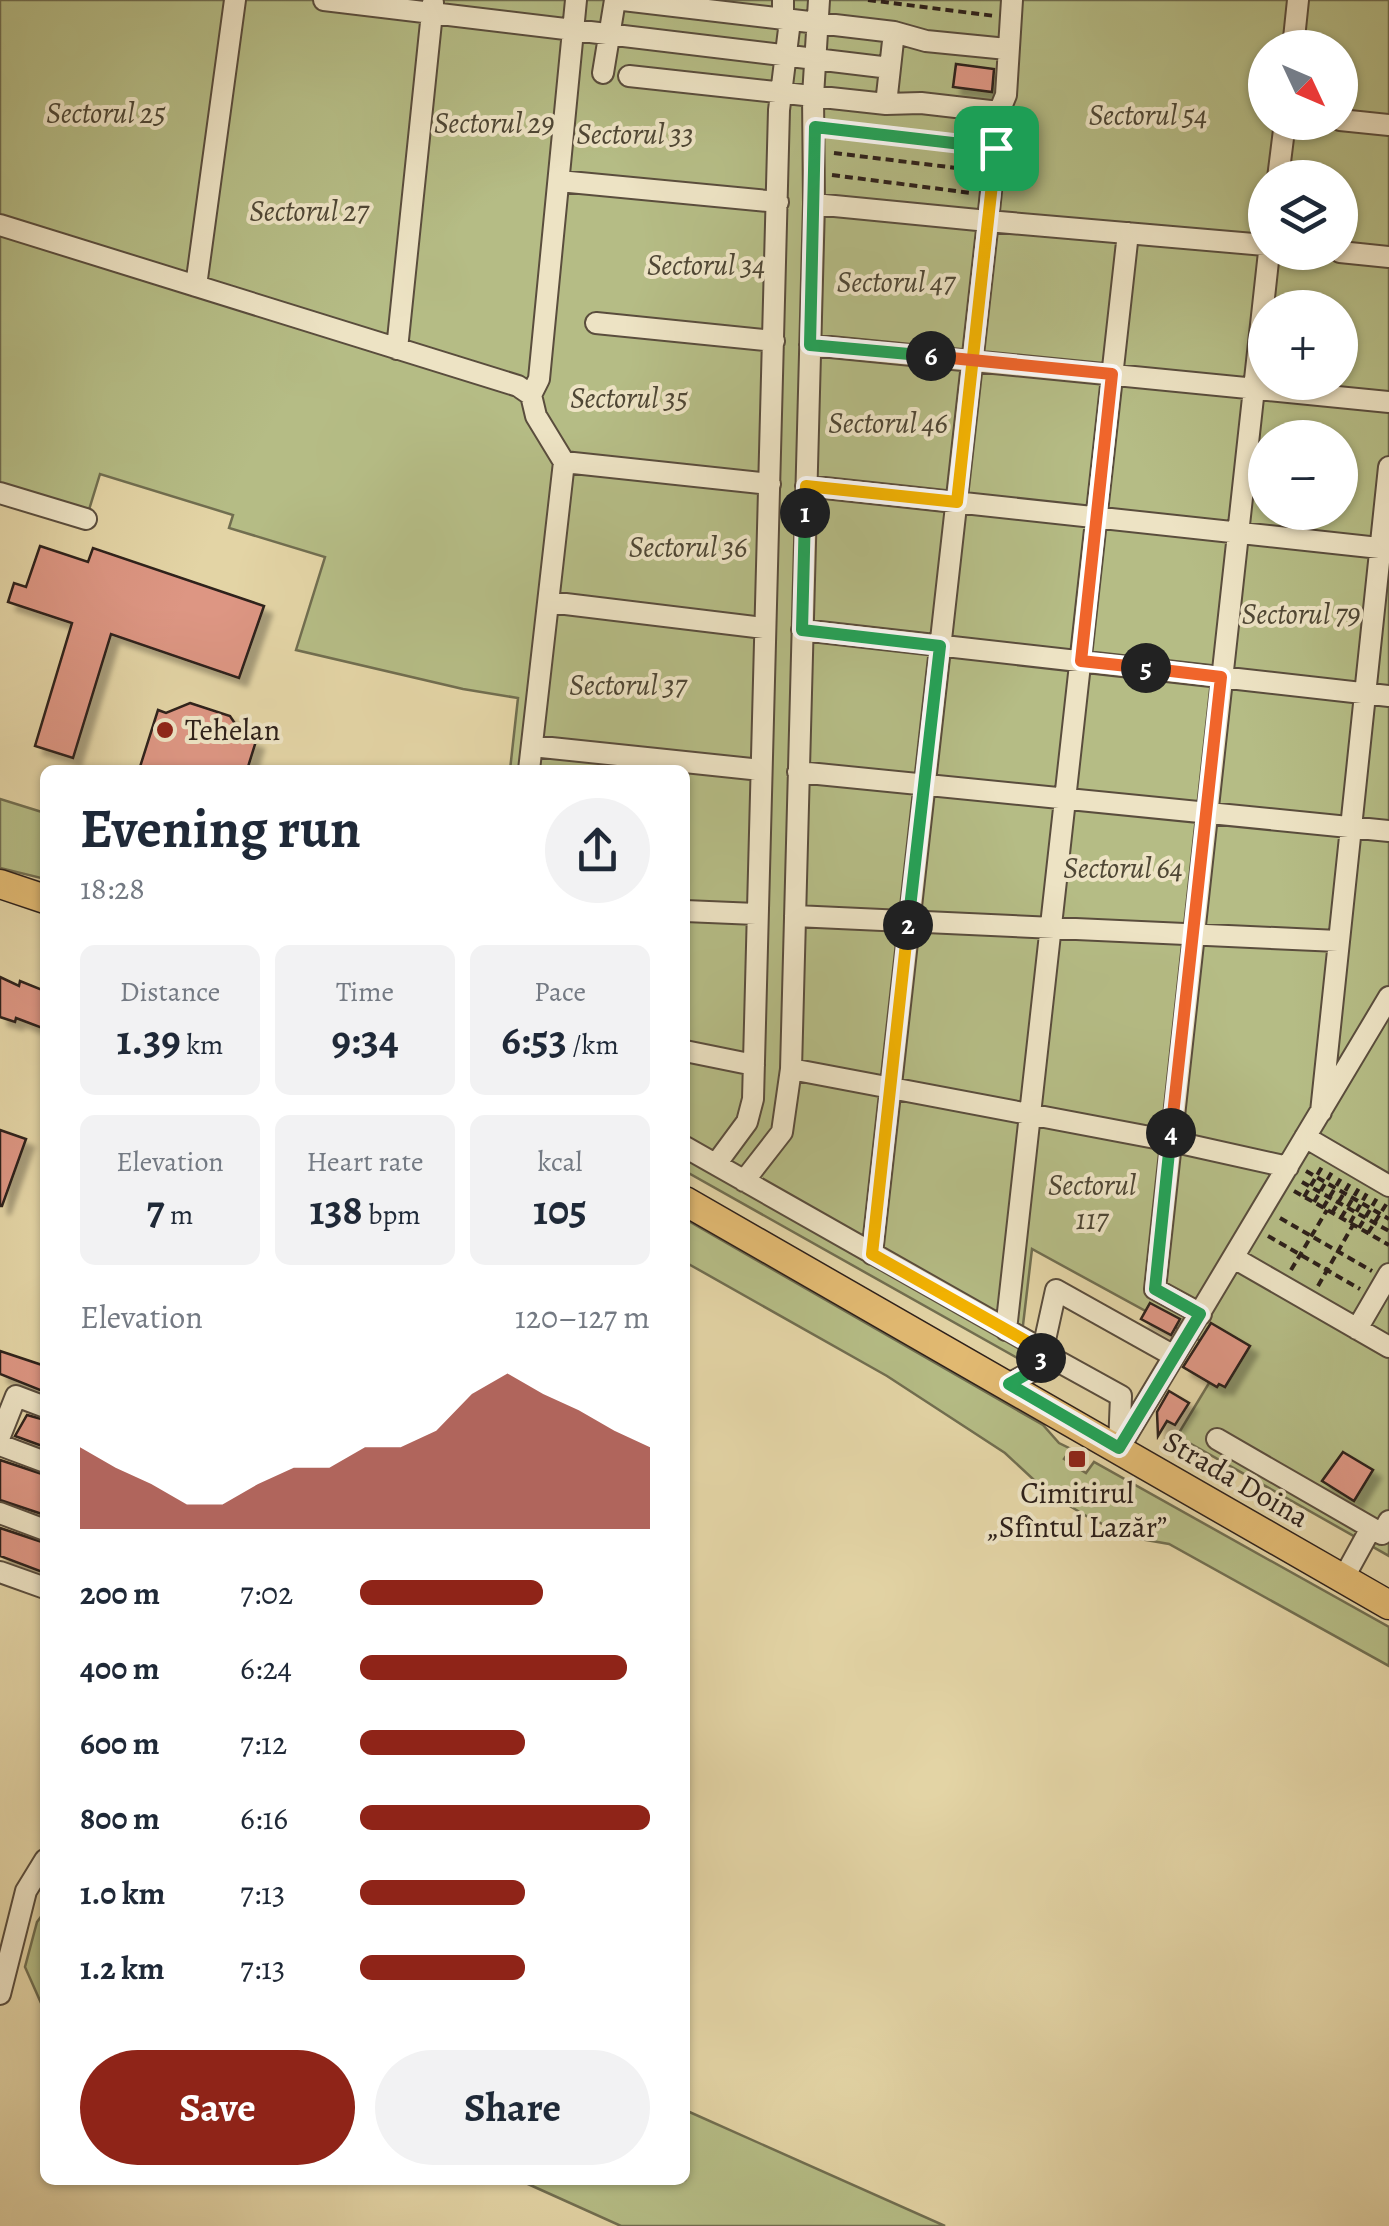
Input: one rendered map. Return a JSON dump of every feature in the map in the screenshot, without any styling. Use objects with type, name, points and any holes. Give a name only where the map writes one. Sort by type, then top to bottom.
[{"type":"main road","points":[[0,884],[40,896]]},
{"type":"main road","name":"Strada Doina","points":[[690,1204],[1389,1605]]},
{"type":"street","points":[[196,286],[235,0]]},
{"type":"street","points":[[324,0],[432,6],[572,32],[890,68]]},
{"type":"street","points":[[530,765],[564,462],[536,416],[531,395],[539,379],[576,0]]},
{"type":"street","points":[[603,74],[615,0]]},
{"type":"street","points":[[624,0],[785,10],[818,23],[894,32],[926,41],[1007,49]]},
{"type":"street","points":[[744,1181],[782,1132],[791,1069],[814,204],[813,96],[819,0]]},
{"type":"street","points":[[1295,30],[1298,0]]},
{"type":"street","points":[[397,349],[432,6]]},
{"type":"street","points":[[872,1254],[999,112],[1006,95],[1011,9]]},
{"type":"street","points":[[716,1164],[751,1111],[754,1065],[778,202],[789,29],[785,10]]},
{"type":"street","points":[[886,104],[894,32]]},
{"type":"street","points":[[629,76],[999,112]]},
{"type":"street","points":[[1358,122],[1389,126]]},
{"type":"street","points":[[559,182],[778,202]]},
{"type":"street","points":[[814,204],[1248,244]]},
{"type":"street","points":[[0,224],[518,386],[531,395]]},
{"type":"street","points":[[1006,1330],[1128,233]]},
{"type":"street","points":[[1358,254],[1389,257]]},
{"type":"street","points":[[596,323],[774,341]]},
{"type":"street","points":[[810,345],[1248,388]]},
{"type":"street","points":[[1358,399],[1389,402]]},
{"type":"street","points":[[1200,1314],[1155,1289],[1254,400]]},
{"type":"street","points":[[564,462],[770,484]]},
{"type":"street","points":[[1321,1112],[1384,548],[1389,467]]},
{"type":"street","points":[[806,486],[1384,548]]},
{"type":"street","points":[[0,493],[86,519]]},
{"type":"street","points":[[549,602],[764,628]]},
{"type":"street","points":[[802,630],[1389,696]]},
{"type":"street","points":[[532,746],[761,770]]},
{"type":"street","points":[[798,772],[1389,831]]},
{"type":"street","points":[[690,911],[756,914]]},
{"type":"street","points":[[795,916],[1338,941]]},
{"type":"street","points":[[1119,1448],[1234,1258],[1293,1175],[1305,1137],[1387,1006]]},
{"type":"street","points":[[690,1052],[754,1065]]},
{"type":"street","points":[[791,1069],[1170,1141],[1293,1175]]},
{"type":"street","points":[[1305,1137],[1381,1186]]},
{"type":"street","points":[[690,1150],[1006,1330],[1041,1359]]},
{"type":"street","points":[[1234,1258],[1389,1347]]},
{"type":"street","points":[[1357,1329],[1385,1275]]},
{"type":"street","points":[[1041,1359],[1056,1290],[1174,1356]]},
{"type":"street","points":[[1009,1384],[1041,1359],[1054,1358],[1121,1396],[1119,1448]]},
{"type":"street","points":[[0,1436],[8,1393],[40,1404]]},
{"type":"street","points":[[1217,1439],[1383,1530],[1343,1579]]},
{"type":"street","points":[[0,1445],[40,1460]]},
{"type":"street","points":[[0,1513],[40,1528]]},
{"type":"street","points":[[0,1572],[40,1586]]},
{"type":"street","points":[[0,1994],[26,1892],[40,1868]]},
{"type":"path","points":[[868,0],[1011,9]]},
{"type":"path","points":[[815,127],[996,148]]},
{"type":"path","points":[[815,150],[993,172]]},
{"type":"path","points":[[814,173],[991,195]]},
{"type":"path","points":[[1304,1197],[1327,1158]]},
{"type":"path","points":[[1314,1202],[1337,1164]]},
{"type":"path","points":[[1328,1210],[1330,1197],[1346,1169]]},
{"type":"path","points":[[1285,1281],[1328,1210],[1339,1202],[1356,1174]]},
{"type":"path","points":[[1293,1175],[1316,1177],[1389,1220],[1378,1239]]},
{"type":"path","points":[[1293,1175],[1386,1230]]},
{"type":"path","points":[[1293,1175],[1304,1197],[1388,1244]]},
{"type":"path","points":[[1341,1218],[1364,1180]]},
{"type":"path","points":[[1312,1296],[1354,1225],[1361,1203],[1381,1186]]},
{"type":"path","points":[[1354,1225],[1365,1218],[1381,1186]]},
{"type":"path","points":[[1368,1234],[1389,1198]]},
{"type":"path","points":[[1270,1213],[1385,1275]]},
{"type":"path","points":[[1260,1232],[1370,1294]]},
{"type":"green space","points":[[0,0],[1389,0],[1389,1556],[1177,1436],[1226,1355],[1032,1249],[1019,1359],[690,1174],[690,765],[511,765],[518,698],[296,650],[325,557],[229,528],[233,515],[100,474],[88,513],[0,484]]},
{"type":"green space","points":[[0,799],[40,811],[40,878],[0,868]]},
{"type":"green space","points":[[690,1222],[1043,1425],[1059,1443],[1071,1449],[1064,1459],[1086,1473],[1094,1462],[1389,1627],[1389,1666],[1169,1544],[1129,1537],[1088,1517],[1048,1493],[1005,1453],[887,1376],[690,1265]]},
{"type":"green space","points":[[40,1918],[40,2001],[25,1967]]},
{"type":"green space","points":[[690,2112],[945,2226],[621,2226],[530,2185],[690,2185]]},
{"type":"building","points":[[956,64],[994,69],[992,92],[953,87]]},
{"type":"building","points":[[40,546],[88,562],[93,548],[264,606],[239,678],[111,634],[73,758],[35,746],[72,623],[8,602],[14,583],[26,587]]},
{"type":"building","points":[[190,703],[230,716],[244,737],[256,741],[249,765],[141,765],[158,710],[166,713]]},
{"type":"building","points":[[0,977],[19,986],[20,981],[40,989],[40,1027],[0,1017]]},
{"type":"building","points":[[0,1130],[26,1139],[2,1206],[0,1206]]},
{"type":"building","points":[[1150,1303],[1180,1319],[1171,1335],[1141,1319]]},
{"type":"building","points":[[1211,1323],[1250,1346],[1225,1387],[1217,1387],[1183,1367]]},
{"type":"building","points":[[0,1351],[40,1364],[40,1390],[0,1374]]},
{"type":"building","points":[[1169,1391],[1189,1403],[1175,1425],[1167,1421],[1158,1436],[1157,1412]]},
{"type":"building","points":[[27,1415],[40,1419],[40,1445],[15,1436]]},
{"type":"building","points":[[1343,1452],[1373,1470],[1354,1501],[1322,1481]]},
{"type":"building","points":[[0,1460],[40,1473],[40,1513],[0,1500]]},
{"type":"building","points":[[0,1528],[40,1541],[40,1571],[0,1556]]},
{"type":"place","name":"Tehelan","points":[[165,730]]},
{"type":"place","name":"Cimitirul „Sfîntul Lazăr”","points":[[1077,1459]]},
{"type":"route","points":[[996,148],[815,127],[810,345],[972,360],[1112,374],[1081,661],[1221,677],[1155,1289],[1200,1314],[1119,1448],[1009,1384],[1039,1367],[1042,1350],[872,1254],[940,646],[802,630],[806,486],[957,502],[972,360],[996,148]]},
{"type":"park label","name":"Sectorul 25","points":[[106,113]]},
{"type":"park label","name":"Sectorul 54","points":[[1148,115]]},
{"type":"park label","name":"Sectorul 29","points":[[494,123]]},
{"type":"park label","name":"Sectorul 33","points":[[635,134]]},
{"type":"park label","name":"Sectorul 27","points":[[309,211]]},
{"type":"park label","name":"Sectorul 34","points":[[706,265]]},
{"type":"park label","name":"Sectorul 47","points":[[896,282]]},
{"type":"park label","name":"Sectorul 35","points":[[629,398]]},
{"type":"park label","name":"Sectorul 46","points":[[888,423]]},
{"type":"park label","name":"Sectorul 36","points":[[688,547]]},
{"type":"park label","name":"Sectorul 79","points":[[1301,614]]},
{"type":"park label","name":"Sectorul 37","points":[[628,685]]},
{"type":"park label","name":"Sectorul 64","points":[[1123,868]]},
{"type":"park label","name":"Sectorul 117","points":[[1092,1202]]}]
